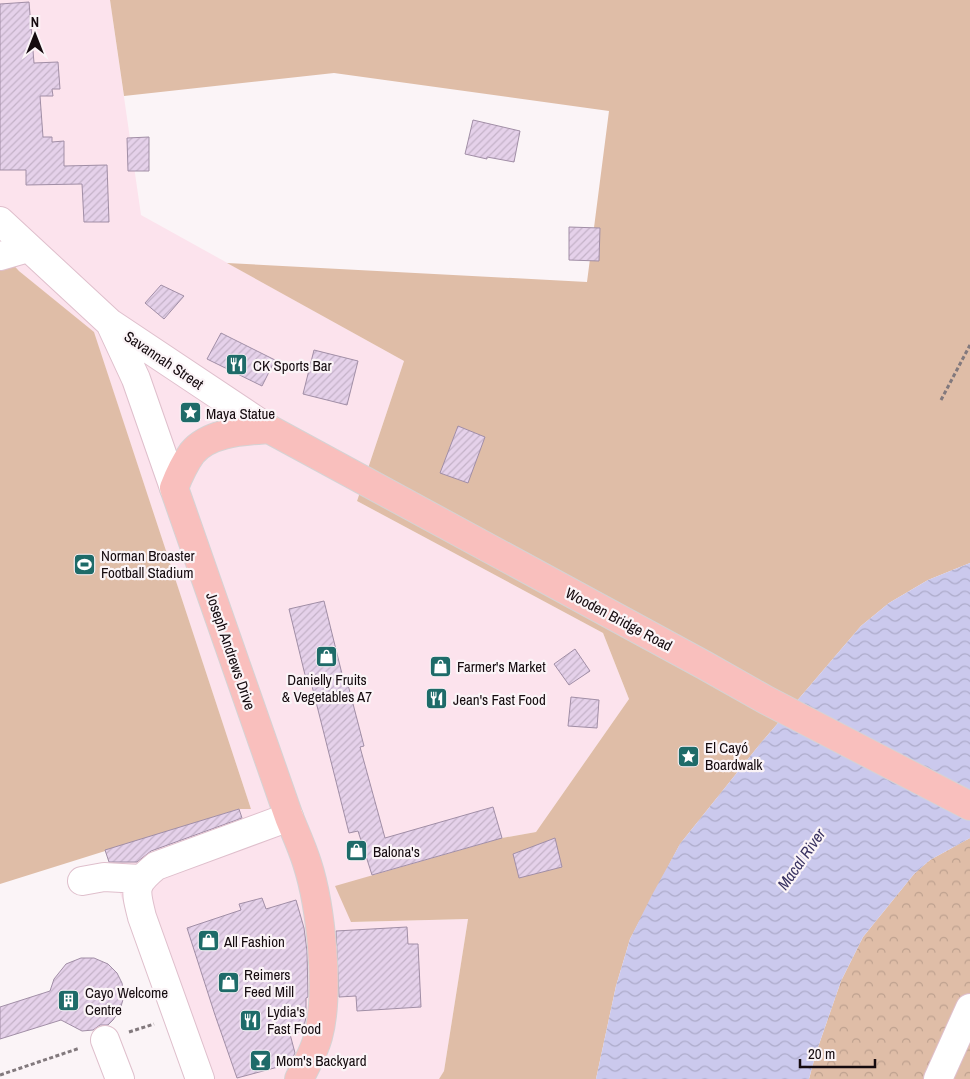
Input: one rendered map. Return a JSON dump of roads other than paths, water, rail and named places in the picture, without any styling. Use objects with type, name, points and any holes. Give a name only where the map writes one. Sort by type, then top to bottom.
[{"type":"main road","points":[[174,488],[184,464],[194,451],[209,440],[247,430],[269,429]]},
{"type":"main road","name":"Wooden Bridge Road","points":[[269,429],[766,700],[970,806]]},
{"type":"main road","name":"Joseph Andrews Drive","points":[[174,488],[307,863],[315,895],[324,987],[322,1017],[318,1038],[299,1079]]},
{"type":"street","name":"Joseph Andrews Drive","points":[[0,221],[110,323],[136,379],[174,488]]},
{"type":"street","points":[[0,256],[28,248]]},
{"type":"street","name":"Savannah Street","points":[[110,323],[269,429]]},
{"type":"street","points":[[200,1079],[142,917],[136,895],[140,879],[156,866],[289,816]]},
{"type":"street","points":[[82,881],[104,877],[140,879]]},
{"type":"street","points":[[938,1079],[970,1008]]},
{"type":"street","points":[[105,1040],[120,1079]]},
{"type":"water","name":"Macal River","points":[[970,563],[970,838],[930,860],[914,874],[863,937],[841,981],[809,1079],[596,1079],[616,986],[630,939],[680,844],[760,744],[861,626],[889,603],[928,580]]},
{"type":"place","name":"CK Sports Bar","points":[[237,365]]},
{"type":"place","name":"Maya Statue","points":[[190,413]]},
{"type":"place","name":"Norman Broaster Football Stadium","points":[[85,564]]},
{"type":"place","name":"Danielly Fruits & Vegetables A7","points":[[327,656]]},
{"type":"place","name":"Farmer's Market","points":[[441,666]]},
{"type":"place","name":"Jean's Fast Food","points":[[437,699]]},
{"type":"place","name":"El Cayó Boardwalk","points":[[689,756]]},
{"type":"place","name":"Balona's","points":[[357,851]]},
{"type":"place","name":"All Fashion","points":[[208,941]]},
{"type":"place","name":"Reimers Feed Mill","points":[[228,983]]},
{"type":"place","name":"Cayo Welcome Centre","points":[[69,1001]]},
{"type":"place","name":"Lydia's Fast Food","points":[[251,1020]]},
{"type":"place","name":"Mom's Backyard","points":[[260,1060]]}]
